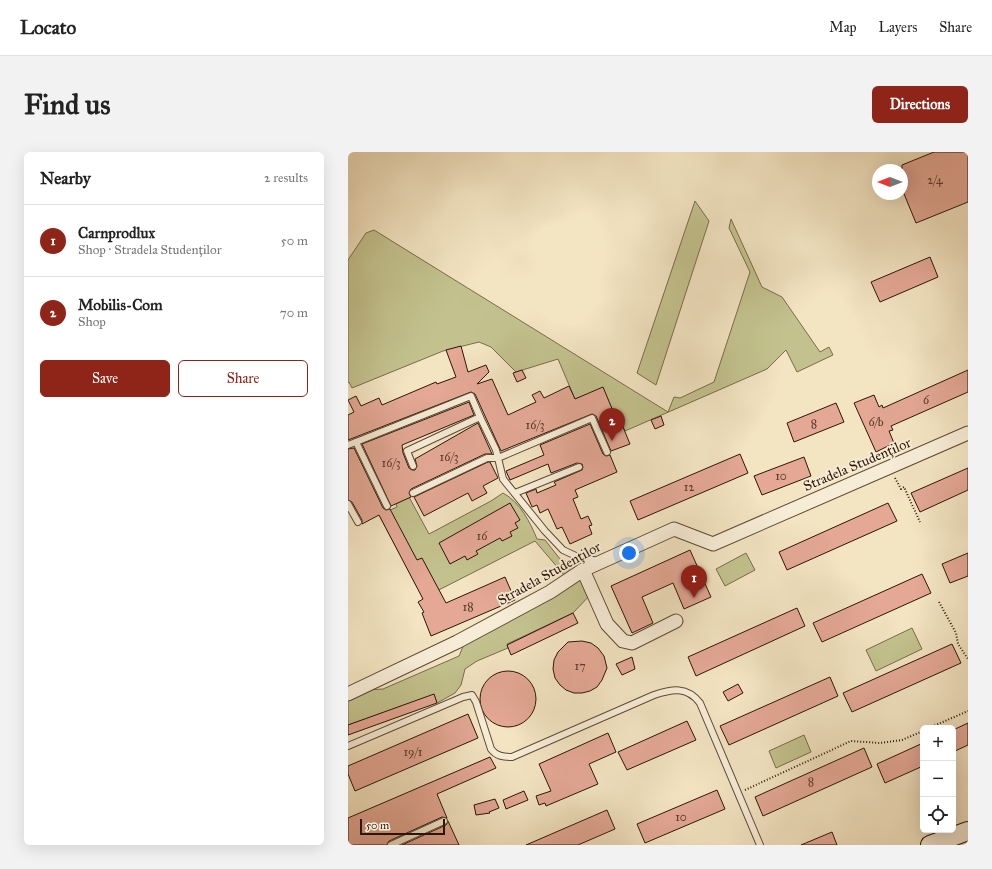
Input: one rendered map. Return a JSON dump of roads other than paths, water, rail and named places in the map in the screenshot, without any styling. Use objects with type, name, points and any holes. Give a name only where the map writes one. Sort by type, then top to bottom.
[{"type":"street","name":"Stradela Studenților","points":[[348,694],[457,642],[550,592],[583,570],[674,529],[713,544],[751,526],[968,433]]},
{"type":"street","points":[[583,570],[607,624],[623,641],[632,643],[676,621]]},
{"type":"street","points":[[930,845],[958,838]]},
{"type":"lane","points":[[348,445],[471,396],[496,450],[503,478],[545,531],[563,550],[578,557],[602,562]]},
{"type":"lane","points":[[413,466],[407,452],[480,417]]},
{"type":"lane","points":[[413,493],[487,458],[498,458],[592,418],[607,452]]},
{"type":"lane","points":[[356,442],[387,506]]},
{"type":"lane","points":[[515,493],[579,467]]},
{"type":"lane","points":[[348,504],[358,522]]},
{"type":"lane","points":[[348,746],[472,695],[476,702],[491,749],[494,753],[503,757],[512,757],[654,695],[666,691],[678,690],[691,693],[700,703],[760,845]]},
{"type":"lane","points":[[391,845],[444,821]]},
{"type":"place","name":"Mobilis-Com","points":[[612,441]]},
{"type":"place","name":"Carnprodlux","points":[[694,598]]}]
